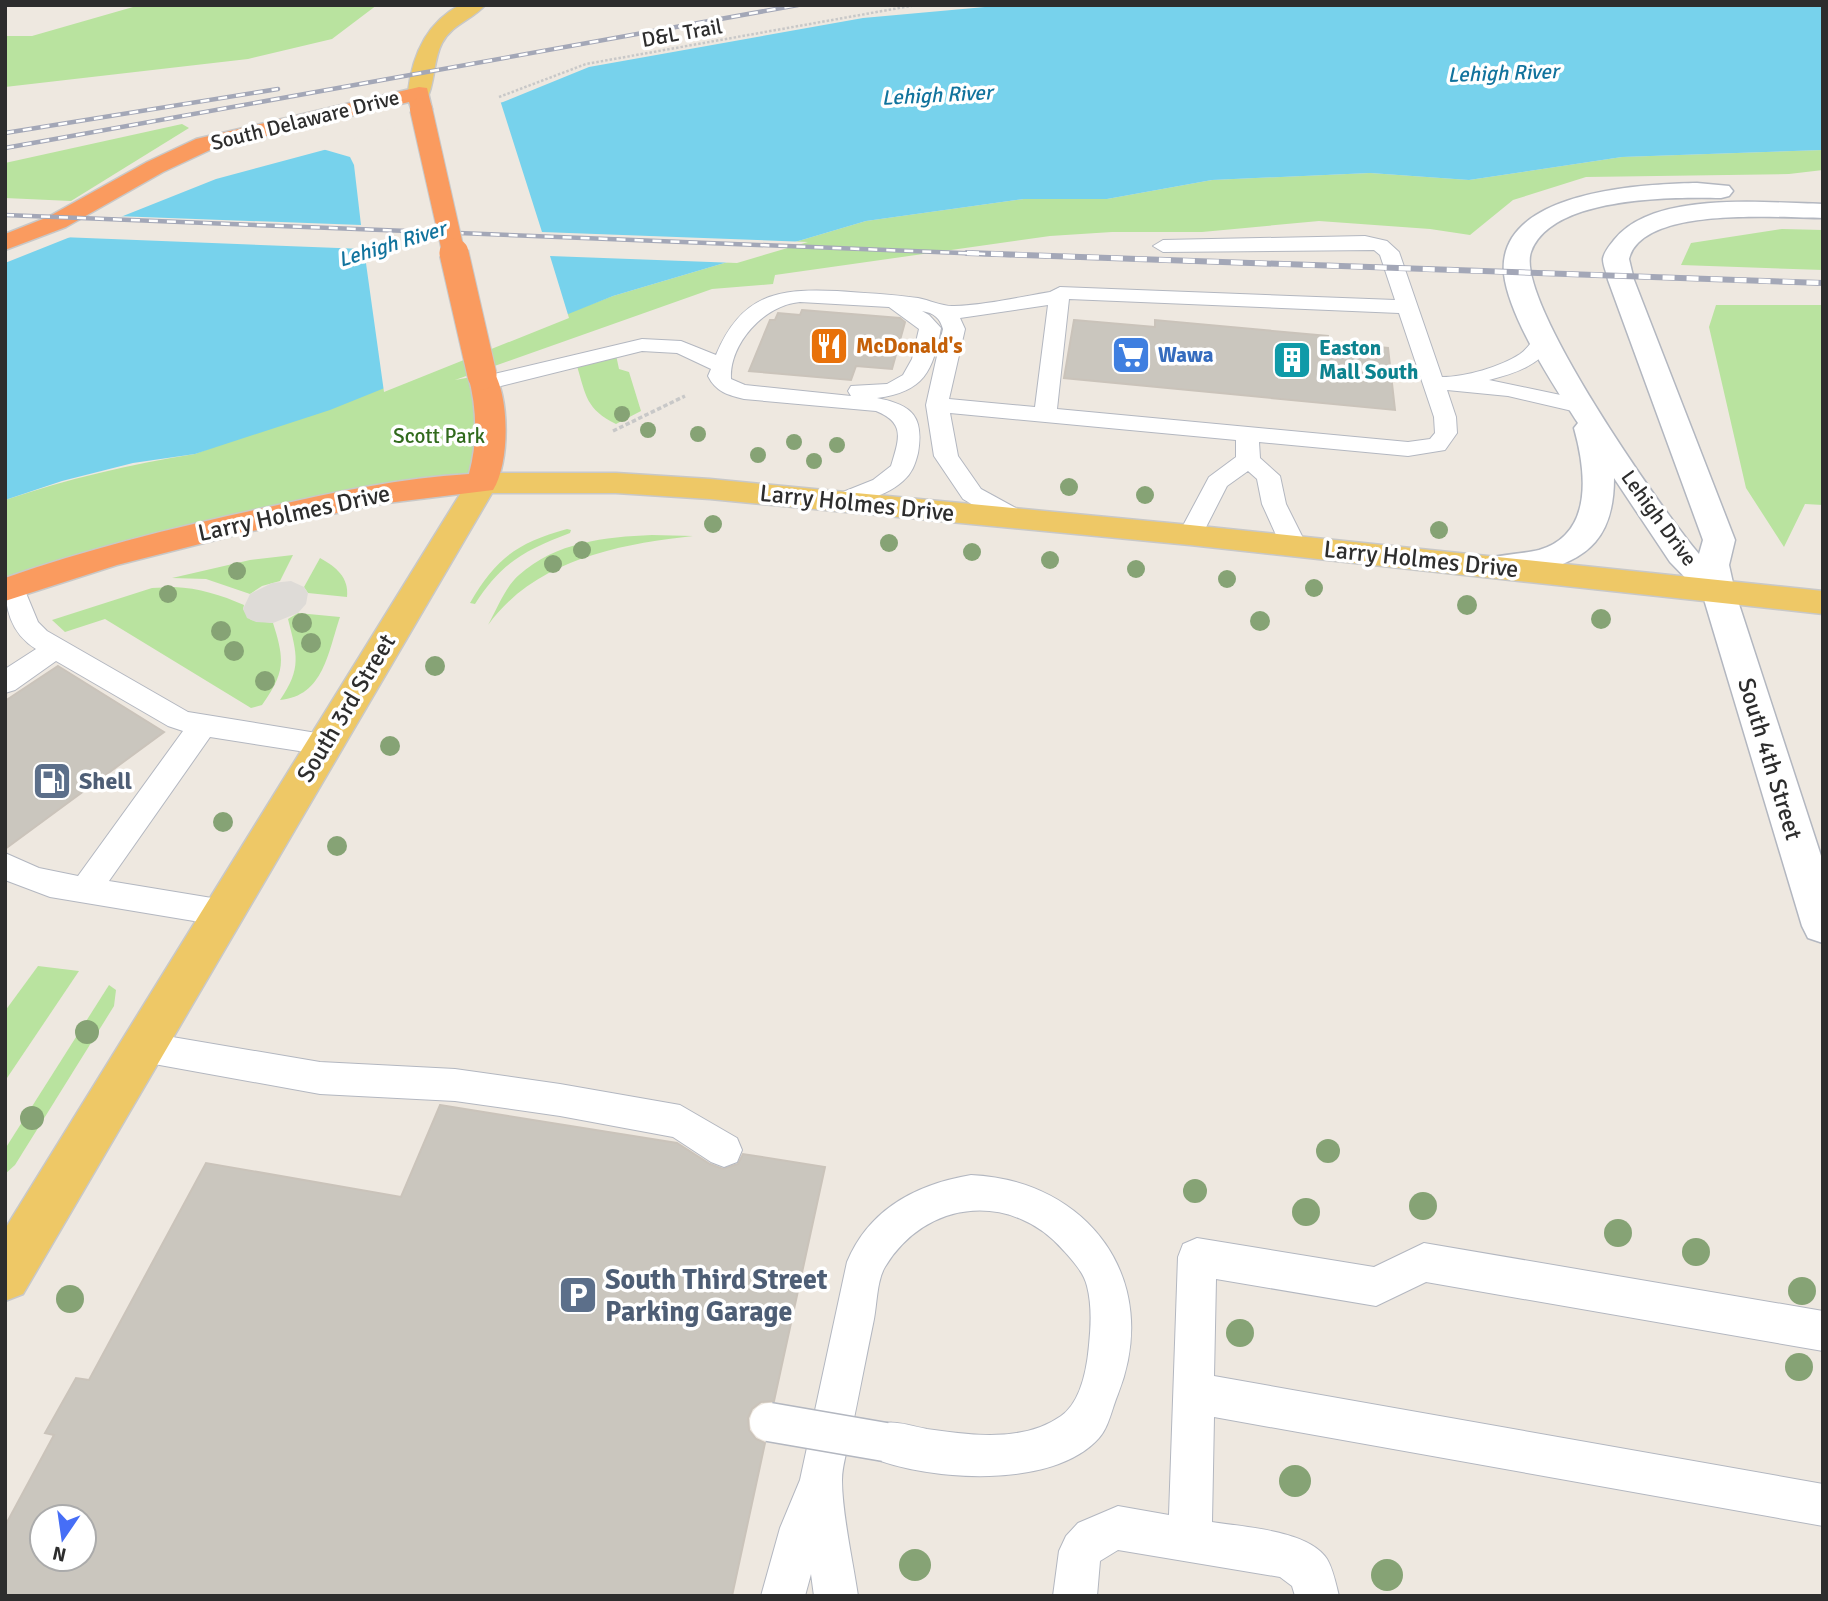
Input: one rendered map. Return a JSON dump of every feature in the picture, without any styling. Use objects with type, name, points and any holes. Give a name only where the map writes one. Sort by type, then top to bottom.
[{"type":"highway","name":"South Delaware Drive","points":[[5,243],[57,222],[155,167],[204,145],[255,130],[420,101]]},
{"type":"highway","name":"South 3rd Street","points":[[420,101],[493,427],[482,483]]},
{"type":"highway","name":"Larry Holmes Drive","points":[[8,588],[155,542],[206,530],[395,492],[440,485],[482,483]]},
{"type":"main road","points":[[420,101],[420,68],[432,40],[448,22],[475,5]]},
{"type":"main road","name":"Larry Holmes Drive","points":[[482,483],[616,483],[842,501],[1190,535],[1823,603]]},
{"type":"main road","name":"South 3rd Street","points":[[5,1276],[482,483]]},
{"type":"street","name":"Lehigh Drive","points":[[1718,592],[1686,561],[1581,406],[1530,314],[1520,286],[1516,256],[1523,243],[1555,214],[1589,201],[1642,192],[1702,190],[1823,193]]},
{"type":"street","name":"Lehigh Drive","points":[[1718,592],[1713,565],[1719,540],[1621,280],[1616,258],[1619,250],[1641,228],[1663,219],[1716,212],[1823,211]]},
{"type":"street","points":[[1497,568],[1536,561],[1566,551],[1586,534],[1596,512],[1599,474],[1595,446],[1581,406]]},
{"type":"street","name":"South 4th Street","points":[[1718,592],[1823,926]]},
{"type":"lane","points":[[937,405],[1425,449],[1437,445],[1446,433],[1445,417],[1389,252],[1380,245],[1365,242],[1163,246]]},
{"type":"lane","points":[[1045,415],[1060,293],[1407,307]]},
{"type":"lane","points":[[842,501],[877,488],[901,469],[911,433],[907,419],[897,411],[879,405],[744,392],[730,388],[721,373],[733,334],[742,323],[775,300],[804,296],[884,301],[928,305],[945,314],[952,321],[954,329],[937,405],[946,456],[972,494],[1016,519]]},
{"type":"lane","points":[[945,314],[1059,297]]},
{"type":"lane","points":[[484,379],[649,344],[681,347],[721,373],[877,393],[900,389],[919,369],[930,328],[908,310],[884,301]]},
{"type":"lane","points":[[1459,383],[1521,363],[1536,355],[1544,342]]},
{"type":"lane","points":[[1434,383],[1519,390],[1581,406]]},
{"type":"lane","points":[[1247,435],[1248,460],[1268,476],[1274,504],[1294,546]]},
{"type":"lane","points":[[1190,535],[1217,482],[1227,472],[1248,460]]},
{"type":"lane","points":[[8,588],[26,626],[38,638],[178,719],[325,744]]},
{"type":"lane","points":[[5,683],[56,648]]},
{"type":"lane","points":[[85,891],[203,725]]},
{"type":"lane","points":[[5,865],[30,878],[85,891],[224,913]]},
{"type":"lane","points":[[143,1047],[320,1078],[455,1085],[560,1100],[680,1122],[724,1150]]},
{"type":"lane","points":[[769,1422],[885,1443],[940,1452],[1001,1455],[1048,1446],[1086,1423],[1106,1371],[1110,1322],[1104,1278],[1086,1246],[1050,1212],[1018,1197],[977,1191],[945,1196],[916,1210],[887,1233],[866,1262],[821,1479],[802,1528],[783,1596]]},
{"type":"lane","points":[[1191,1538],[1197,1257],[1376,1287],[1424,1262],[1823,1331]]},
{"type":"lane","points":[[1193,1393],[1823,1505]]},
{"type":"lane","points":[[821,1479],[836,1596]]},
{"type":"lane","points":[[1075,1596],[1079,1552],[1093,1536],[1118,1528],[1191,1538],[1289,1557],[1310,1572],[1317,1596]]},
{"type":"path","name":"D&L Trail","points":[[499,97],[586,64],[916,5]]},
{"type":"green space","points":[[140,5],[377,5],[332,39],[248,59],[5,87],[5,36],[32,36]]},
{"type":"green space","points":[[182,124],[189,128],[71,201],[5,198],[5,163]]},
{"type":"green space","name":"Scott Park","points":[[1823,150],[1823,170],[1789,174],[1586,177],[1513,200],[1470,235],[1430,229],[1319,221],[1202,232],[1112,232],[1050,236],[775,275],[773,284],[712,289],[455,380],[482,375],[486,468],[440,485],[5,590],[5,500],[99,473],[195,454],[613,296],[866,221],[1024,199],[1107,199],[1212,180],[1370,173],[1469,180],[1622,157]]},
{"type":"green space","points":[[1782,229],[1823,230],[1823,270],[1681,265],[1691,243]]},
{"type":"green space","points":[[1716,305],[1823,305],[1823,505],[1805,504],[1784,547],[1746,488],[1709,327]]},
{"type":"green space","points":[[616,355],[619,369],[629,372],[641,411],[616,424],[593,407],[585,394],[577,366]]},
{"type":"green space","points":[[571,530],[570,533],[515,560],[494,578],[475,604],[470,603],[489,574],[510,554],[534,540]]},
{"type":"green space","points":[[652,535],[693,536],[636,544],[580,559],[554,570],[507,603],[488,625],[514,580],[549,555],[582,543]]},
{"type":"green space","points":[[293,555],[280,581],[262,586],[250,594],[206,579],[172,578],[250,560]]},
{"type":"green space","points":[[320,558],[344,578],[347,597],[308,593],[304,587]]},
{"type":"green space","points":[[152,588],[201,590],[227,598],[244,605],[243,609],[251,620],[273,623],[280,647],[281,666],[275,684],[262,705],[251,708],[105,619],[65,632],[52,620]]},
{"type":"green space","points":[[298,613],[340,617],[327,658],[315,681],[295,697],[280,700],[295,670],[294,642],[288,619]]},
{"type":"green space","points":[[38,966],[79,971],[5,1081],[5,1011]]},
{"type":"green space","points":[[109,985],[116,990],[114,1006],[15,1165],[5,1174],[5,1149]]},
{"type":"shaded area","points":[[291,581],[304,587],[308,593],[306,604],[298,613],[273,623],[256,622],[247,618],[243,609],[250,594],[272,583]]},
{"type":"water","name":"Lehigh River","points":[[1007,5],[1823,5],[1823,150],[1622,157],[1469,180],[1370,173],[1212,180],[1107,199],[1024,199],[866,221],[613,296],[330,410],[195,454],[133,463],[62,481],[5,500],[5,263],[216,179],[503,102],[589,67],[863,18]]},
{"type":"pier","points":[[500,100],[542,232],[808,242],[737,263],[550,256],[569,318],[384,392],[364,249],[61,237],[115,216],[361,225],[354,165],[350,157],[319,148]]},
{"type":"building","name":"McDonald's","points":[[802,310],[900,318],[905,322],[892,369],[856,366],[851,380],[749,371],[770,320],[775,320],[778,313],[800,315]]},
{"type":"building","name":"Easton Mall South","points":[[1074,320],[1155,327],[1155,320],[1328,336],[1329,342],[1388,348],[1395,410],[1064,378]]},
{"type":"building","name":"Shell","points":[[58,666],[164,732],[5,849],[5,701]]},
{"type":"building","name":"South Third Street Parking Garage","points":[[440,1105],[677,1143],[723,1169],[738,1164],[743,1154],[825,1167],[774,1401],[761,1402],[752,1409],[748,1418],[749,1430],[756,1439],[765,1443],[732,1596],[5,1596],[5,1526],[54,1435],[45,1433],[76,1378],[89,1380],[206,1163],[401,1197]]},
{"type":"railway","points":[[5,148],[798,5]]},
{"type":"railway","points":[[5,133],[278,89]]},
{"type":"railway","points":[[5,215],[1011,255]]},
{"type":"railway","points":[[967,253],[1823,283]]},
{"type":"place","name":"McDonald's","points":[[829,346]]},
{"type":"place","name":"Wawa","points":[[1131,355]]},
{"type":"place","name":"Easton Mall South","points":[[1292,360]]},
{"type":"place","name":"Shell","points":[[52,781]]},
{"type":"place","name":"South Third Street Parking Garage","points":[[578,1295]]}]
